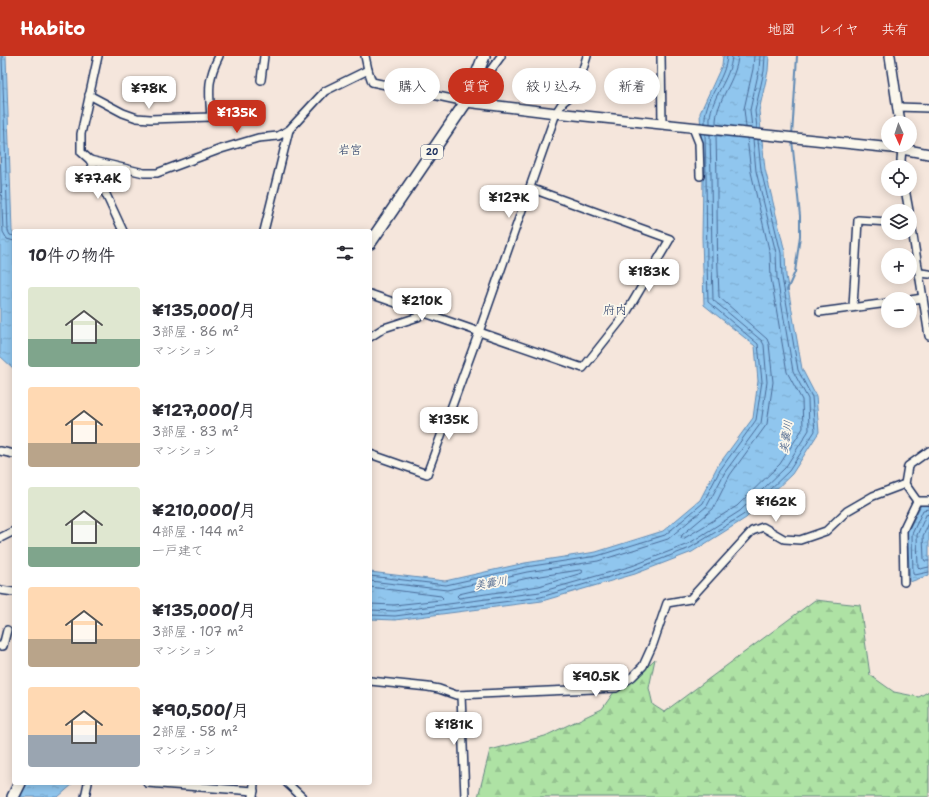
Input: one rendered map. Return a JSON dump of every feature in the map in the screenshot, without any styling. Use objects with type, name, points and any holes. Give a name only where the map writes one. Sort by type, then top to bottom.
[{"type":"main road","name":"20","points":[[480,68],[484,56]]},
{"type":"main road","name":"20","points":[[372,240],[465,104]]},
{"type":"main road","points":[[13,797],[19,785]]},
{"type":"street","points":[[98,56],[80,134],[81,152],[90,160],[122,229]]},
{"type":"street","points":[[89,95],[123,113],[137,118],[211,117],[209,86],[219,56]]},
{"type":"street","points":[[261,80],[264,56]]},
{"type":"street","points":[[366,56],[372,82],[448,98]]},
{"type":"street","points":[[492,68],[501,56]]},
{"type":"street","points":[[372,455],[426,474],[479,332],[556,113],[562,102],[576,92],[587,56]]},
{"type":"street","points":[[661,56],[662,124]]},
{"type":"street","points":[[890,56],[899,116]]},
{"type":"street","points":[[90,160],[144,173],[156,173],[221,149],[258,138],[278,136],[289,130],[325,91],[368,70]]},
{"type":"street","points":[[482,104],[693,128],[881,145]]},
{"type":"street","points":[[897,107],[929,108]]},
{"type":"street","points":[[693,128],[699,143],[700,176]]},
{"type":"street","points":[[264,229],[289,130]]},
{"type":"street","points":[[917,151],[929,154]]},
{"type":"street","points":[[372,295],[583,368],[625,315],[670,239],[530,188]]},
{"type":"street","points":[[853,308],[858,220],[881,222]]},
{"type":"street","points":[[914,240],[929,336]]},
{"type":"street","points":[[920,273],[929,274]]},
{"type":"street","points":[[917,299],[923,298]]},
{"type":"street","points":[[820,312],[881,304]]},
{"type":"street","points":[[372,336],[384,328],[418,316],[424,312]]},
{"type":"street","points":[[0,451],[12,454]]},
{"type":"street","points":[[917,502],[905,484],[908,466],[929,451]]},
{"type":"street","points":[[372,681],[428,687],[456,695],[616,688],[632,677],[643,666],[653,644],[667,603],[690,599],[752,532],[763,527],[784,539],[800,540],[826,531],[847,511],[873,496],[905,484]]},
{"type":"street","points":[[917,502],[929,501]]},
{"type":"street","points":[[904,582],[903,530],[917,502]]},
{"type":"street","points":[[0,538],[12,532]]},
{"type":"street","points":[[0,590],[12,592]]},
{"type":"street","points":[[0,646],[3,646],[6,630]]},
{"type":"street","points":[[461,695],[465,797]]},
{"type":"street","points":[[85,797],[88,785]]},
{"type":"street","points":[[178,785],[254,790]]},
{"type":"street","points":[[289,785],[302,797]]},
{"type":"green space","points":[[815,600],[860,605],[870,675],[894,692],[919,697],[929,691],[929,797],[478,797],[490,750],[545,736],[602,709],[614,692],[631,682],[655,659],[649,688],[653,705],[664,712]]},
{"type":"water","points":[[0,56],[6,56],[12,231],[12,367],[0,356]]},
{"type":"water","name":"美嚢川","points":[[723,56],[769,56],[768,71],[759,111],[765,169],[785,252],[786,276],[802,369],[816,396],[819,432],[792,474],[746,518],[692,552],[635,574],[542,601],[395,620],[372,619],[372,572],[445,581],[525,563],[596,552],[663,531],[700,500],[717,467],[753,418],[758,381],[755,346],[704,305],[702,237],[703,180],[700,113],[722,65]]},
{"type":"water","points":[[921,505],[929,505],[929,575],[910,582],[907,533]]},
{"type":"water","points":[[23,785],[72,785],[58,797],[17,797]]},
{"type":"waterway","points":[[792,136],[797,56]]},
{"type":"waterway","points":[[787,290],[795,272],[800,236],[800,216],[792,140]]},
{"type":"district","name":"岩宮","points":[[350,150]]},
{"type":"district","name":"府内","points":[[615,310]]}]
